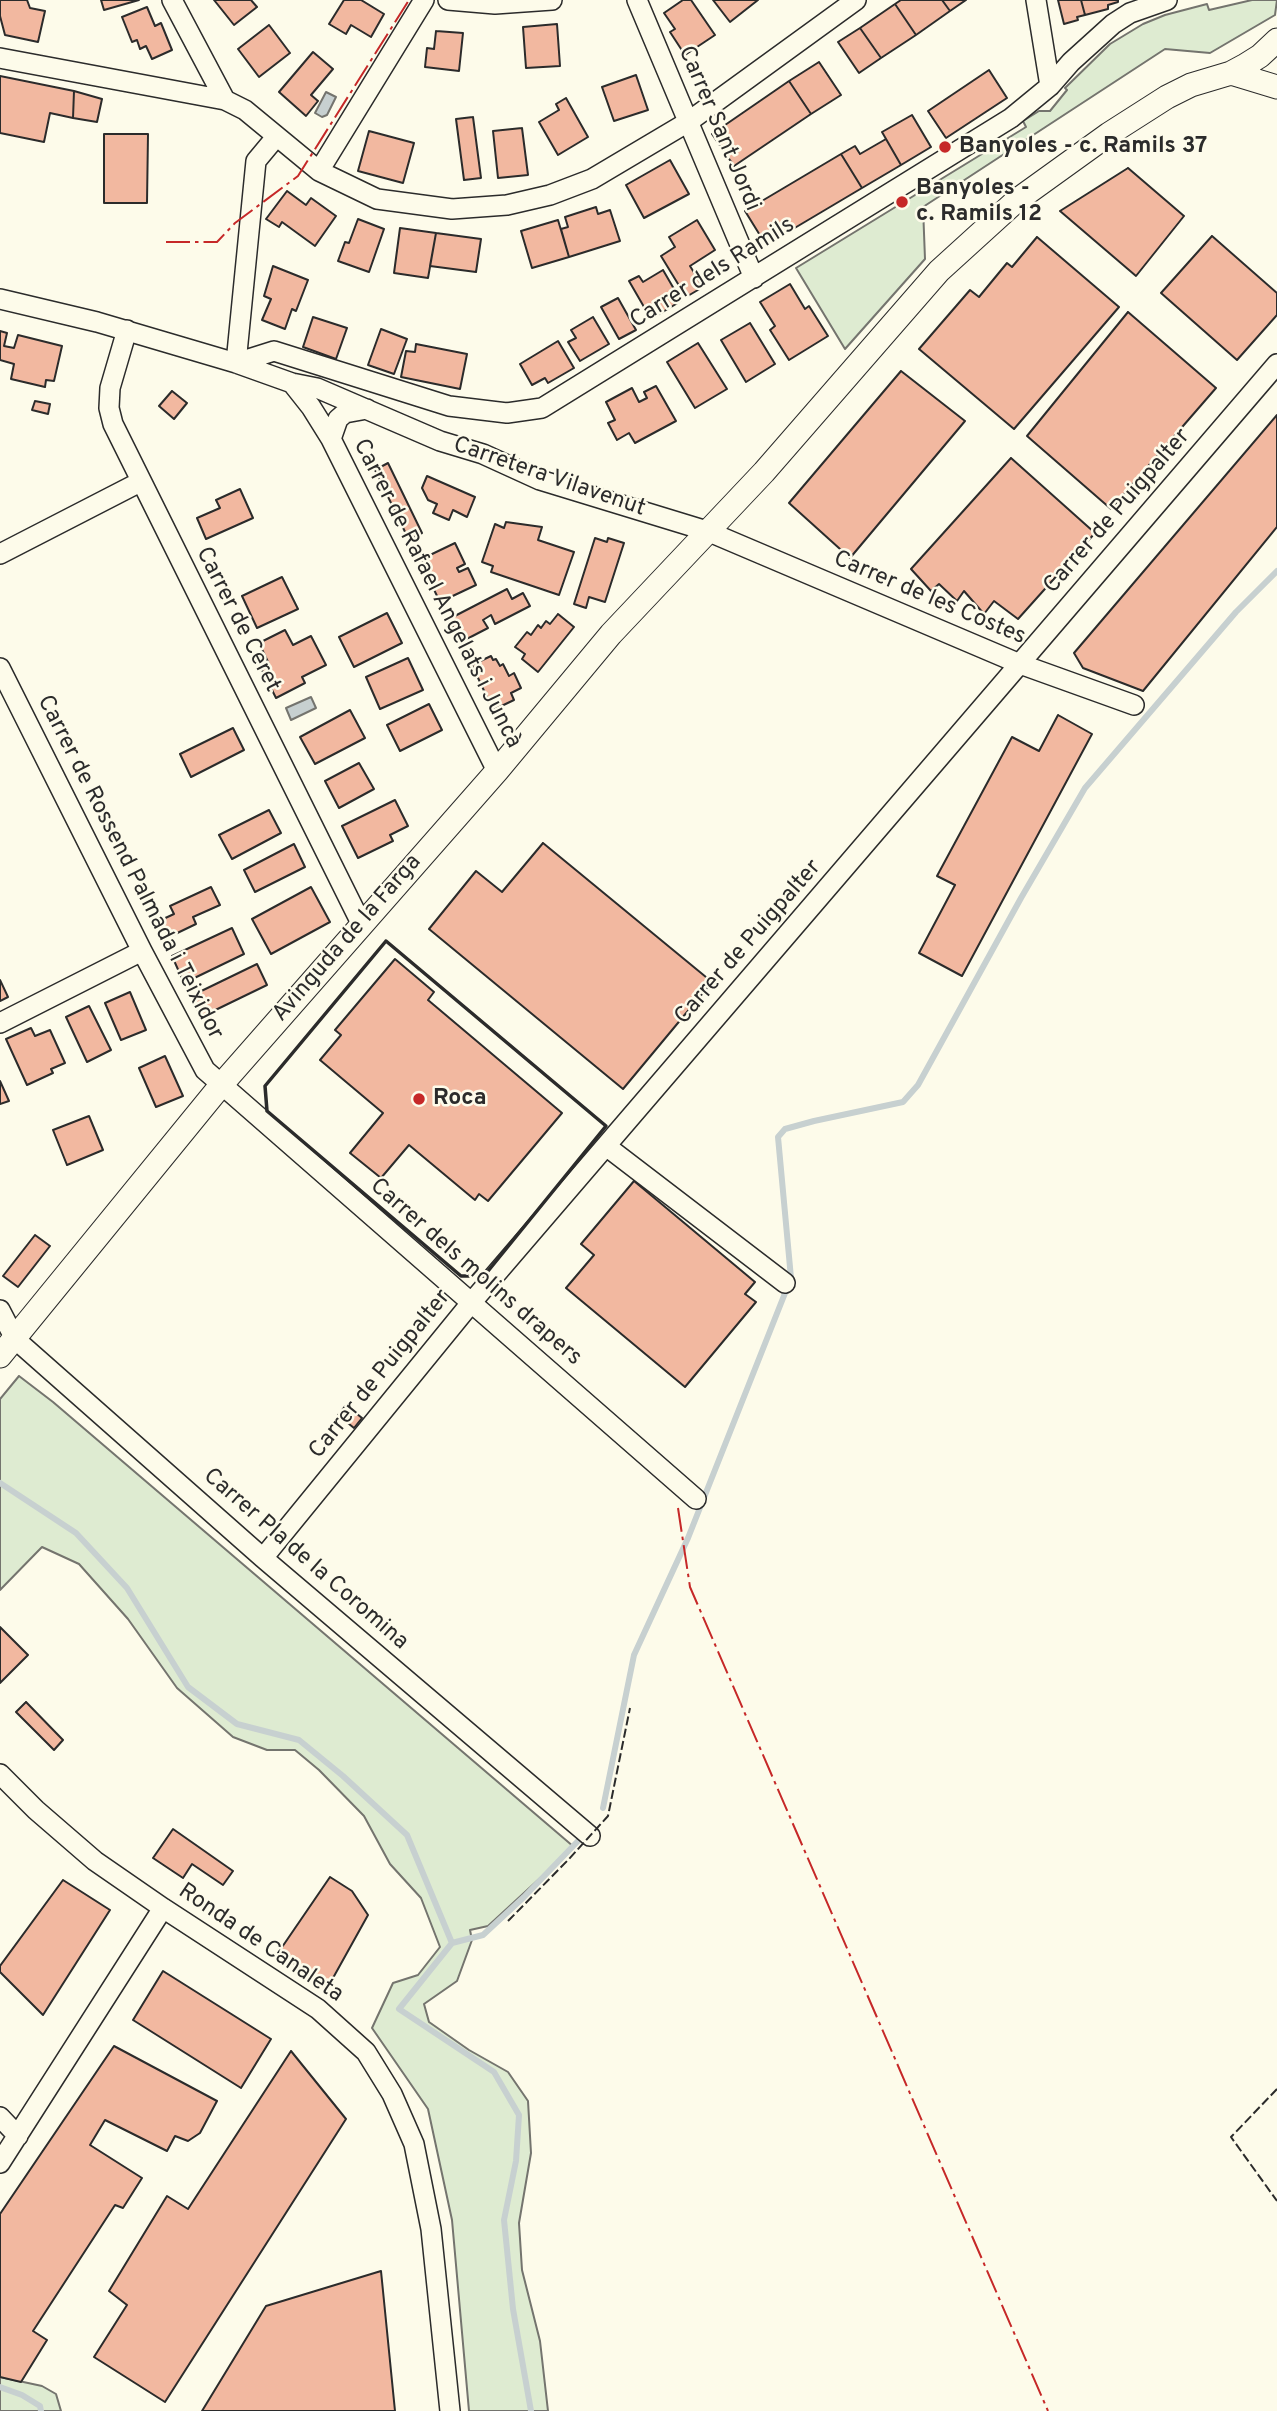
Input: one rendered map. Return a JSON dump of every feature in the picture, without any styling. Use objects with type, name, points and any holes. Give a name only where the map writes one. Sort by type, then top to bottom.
[{"type":"street","points":[[172,0],[225,100]]},
{"type":"street","points":[[319,171],[424,0]]},
{"type":"street","points":[[448,0],[495,4],[552,0]]},
{"type":"street","name":"Carrer Sant Jordi","points":[[637,0],[754,278]]},
{"type":"street","points":[[0,58],[225,100],[246,110],[319,171],[377,199],[452,209],[507,205],[550,195],[592,179],[688,122],[856,0]]},
{"type":"street","points":[[1036,0],[1050,86]]},
{"type":"street","name":"Carrer dels Ramils","points":[[236,363],[274,351],[449,406],[507,413],[542,408],[1012,118],[1050,86],[1071,62],[1113,24],[1130,13],[1167,0]]},
{"type":"street","points":[[707,531],[764,472],[939,271],[1016,201],[1084,151],[1167,97],[1199,82],[1231,73],[1260,56],[1277,40]]},
{"type":"street","points":[[1231,73],[1277,87]]},
{"type":"street","points":[[236,363],[256,161],[276,137]]},
{"type":"street","name":"Carretera Vilavenut","points":[[0,299],[127,330],[292,383],[317,388],[440,441],[483,454],[540,480],[707,531]]},
{"type":"street","name":"Carrer de Ceret","points":[[127,330],[110,388],[109,408],[113,424],[361,923]]},
{"type":"street","name":"Carrer de Puigpalter","points":[[263,1558],[471,1303],[1277,364]]},
{"type":"street","name":"Carrer de Rafael Angelats i Juncà","points":[[292,383],[312,407],[331,439],[497,771]]},
{"type":"street","name":"Carrer de Rafael Angelats i Juncà","points":[[331,439],[338,419],[345,413],[367,409]]},
{"type":"street","points":[[0,554],[140,482]]},
{"type":"street","name":"Carrer de les Costes","points":[[707,531],[1020,664],[1134,705]]},
{"type":"street","name":"Avinguda de la Farga","points":[[8,1348],[222,1084],[497,771],[611,634],[707,531]]},
{"type":"street","name":"Carrer de Rossend Palmada i Teixidor","points":[[0,668],[205,1070],[222,1084]]},
{"type":"street","points":[[0,1023],[142,951]]},
{"type":"street","name":"Carrer dels molins drapers","points":[[222,1084],[696,1499]]},
{"type":"street","points":[[606,1146],[785,1283]]},
{"type":"street","name":"Carrer Pla de la Coromina","points":[[0,1310],[8,1348],[263,1558],[590,1836]]},
{"type":"street","name":"Ronda de Canaleta","points":[[0,1774],[36,1810],[95,1861],[318,2009],[366,2053],[392,2094],[414,2144],[431,2229],[450,2411]]},
{"type":"street","points":[[0,2162],[163,1908]]},
{"type":"street","points":[[0,2118],[18,2136]]},
{"type":"green space","points":[[1252,0],[1277,0],[1275,15],[1210,53],[1165,49],[923,207],[925,259],[845,349],[796,268],[1026,127],[1023,121],[1039,111],[1050,111],[1067,90],[1065,88],[1110,44],[1143,24],[1207,4],[1209,10]]},
{"type":"green space","points":[[19,1376],[53,1402],[574,1847],[488,1926],[470,1930],[472,1940],[457,1981],[424,2004],[429,2022],[469,2050],[508,2072],[528,2101],[531,2153],[519,2223],[522,2270],[540,2341],[548,2411],[469,2411],[452,2220],[428,2109],[372,2028],[393,1983],[418,1975],[440,1947],[421,1898],[390,1864],[364,1816],[319,1770],[295,1750],[267,1750],[233,1737],[177,1688],[128,1619],[79,1564],[42,1547],[0,1590],[0,1399]]},
{"type":"green space","points":[[0,2377],[42,2386],[56,2394],[61,2411],[0,2411]]},
{"type":"shaded area","points":[[326,92],[336,97],[327,115],[322,117],[315,113]]},
{"type":"shaded area","points":[[311,697],[316,708],[291,720],[286,708]]},
{"type":"building","points":[[0,0],[27,0],[30,8],[45,11],[38,42],[5,35],[0,16]]},
{"type":"building","points":[[101,0],[139,0],[104,10]]},
{"type":"building","points":[[214,0],[251,0],[257,7],[234,25]]},
{"type":"building","points":[[344,0],[361,0],[384,14],[371,37],[351,25],[346,34],[329,24]]},
{"type":"building","points":[[683,0],[691,0],[715,35],[685,55],[670,32],[675,29],[664,13]]},
{"type":"building","points":[[713,0],[758,0],[730,22]]},
{"type":"building","points":[[901,0],[942,0],[950,11],[916,35],[895,4]]},
{"type":"building","points":[[942,0],[966,0],[950,11]]},
{"type":"building","points":[[1058,0],[1081,0],[1085,15],[1064,24]]},
{"type":"building","points":[[1081,0],[1118,2],[1108,5],[1108,9],[1085,15]]},
{"type":"building","points":[[895,4],[916,35],[881,58],[860,28]]},
{"type":"building","points":[[147,7],[155,26],[161,23],[172,50],[152,59],[146,46],[140,49],[137,40],[132,42],[122,17]]},
{"type":"building","points":[[557,24],[560,66],[526,68],[523,27]]},
{"type":"building","points":[[269,25],[290,53],[259,77],[238,49]]},
{"type":"building","points":[[860,28],[881,58],[859,73],[838,42]]},
{"type":"building","points":[[436,31],[463,33],[459,71],[425,67],[427,48],[434,49]]},
{"type":"building","points":[[313,52],[333,69],[311,95],[318,101],[306,116],[279,92]]},
{"type":"building","points":[[819,62],[841,95],[811,114],[789,81]]},
{"type":"building","points":[[989,70],[1007,98],[946,138],[928,111]]},
{"type":"building","points":[[636,75],[648,110],[614,121],[602,87]]},
{"type":"building","points":[[0,76],[74,91],[73,118],[50,113],[44,142],[0,133]]},
{"type":"building","points":[[789,81],[811,114],[734,166],[712,134]]},
{"type":"building","points":[[74,91],[102,99],[97,122],[73,118]]},
{"type":"building","points":[[566,98],[588,137],[558,155],[539,122],[559,110],[556,104]]},
{"type":"building","points":[[912,115],[931,147],[901,165],[882,132]]},
{"type":"building","points":[[473,117],[481,178],[464,180],[456,119]]},
{"type":"building","points":[[522,128],[528,175],[498,178],[493,131]]},
{"type":"building","points":[[369,131],[414,143],[403,183],[358,171]]},
{"type":"building","points":[[104,134],[148,134],[147,203],[104,203]]},
{"type":"building","points":[[886,139],[901,165],[862,188],[841,154],[855,146],[860,154]]},
{"type":"building","points":[[841,154],[862,188],[766,245],[745,211]]},
{"type":"building","points":[[670,160],[689,194],[644,218],[626,185]]},
{"type":"building","points":[[1128,168],[1184,216],[1136,276],[1060,211]]},
{"type":"building","points":[[287,191],[306,205],[311,198],[336,216],[315,246],[282,222],[279,227],[266,219]]},
{"type":"building","points":[[596,207],[598,214],[610,210],[620,241],[569,257],[561,229],[568,227],[565,217]]},
{"type":"building","points":[[358,219],[384,229],[369,272],[338,261],[345,242],[349,243]]},
{"type":"building","points":[[558,220],[569,257],[532,268],[521,231]]},
{"type":"building","points":[[697,220],[715,250],[690,266],[703,287],[686,297],[661,256],[675,247],[669,237]]},
{"type":"building","points":[[400,228],[436,233],[428,278],[394,273]]},
{"type":"building","points":[[436,233],[481,239],[476,272],[430,266]]},
{"type":"building","points":[[1212,236],[1277,293],[1277,315],[1237,360],[1161,293]]},
{"type":"building","points":[[1037,237],[1119,307],[1014,429],[919,349],[970,290],[979,297],[1007,263],[1012,267]]},
{"type":"building","points":[[273,266],[308,280],[296,311],[292,309],[285,329],[262,320],[271,299],[264,296]]},
{"type":"building","points":[[663,270],[681,301],[651,319],[629,281],[639,276],[643,282]]},
{"type":"building","points":[[790,284],[805,309],[809,306],[828,336],[789,360],[770,330],[775,326],[760,302]]},
{"type":"building","points":[[618,298],[636,330],[619,339],[601,307]]},
{"type":"building","points":[[1128,312],[1216,388],[1111,509],[1027,436]]},
{"type":"building","points":[[313,317],[347,328],[336,359],[303,347]]},
{"type":"building","points":[[593,317],[609,344],[580,361],[568,342],[576,338],[571,330]]},
{"type":"building","points":[[750,323],[775,364],[746,382],[721,340]]},
{"type":"building","points":[[381,329],[407,339],[394,374],[368,365]]},
{"type":"building","points":[[0,331],[7,333],[4,346],[14,348],[18,335],[62,346],[54,381],[46,380],[45,387],[11,379],[14,364],[0,360]]},
{"type":"building","points":[[558,341],[574,368],[548,383],[545,378],[532,385],[520,364]]},
{"type":"building","points":[[698,343],[727,389],[695,408],[667,362]]},
{"type":"building","points":[[416,344],[467,354],[460,389],[401,377],[406,351],[415,352]]},
{"type":"building","points":[[901,371],[965,421],[850,558],[789,503]]},
{"type":"building","points":[[656,386],[676,421],[635,443],[629,433],[617,440],[608,423],[615,420],[606,402],[632,388],[639,402],[647,398],[644,392]]},
{"type":"building","points":[[172,391],[187,403],[174,419],[159,406]]},
{"type":"building","points":[[35,401],[50,404],[48,414],[32,410]]},
{"type":"building","points":[[1277,415],[1277,527],[1143,691],[1083,668],[1074,653]]},
{"type":"building","points":[[1011,458],[1095,533],[1018,619],[994,601],[984,614],[964,591],[957,601],[939,584],[931,591],[911,569]]},
{"type":"building","points":[[388,463],[422,533],[409,540],[375,470]]},
{"type":"building","points":[[427,476],[475,497],[467,517],[453,510],[449,520],[433,513],[437,504],[428,500],[422,488]]},
{"type":"building","points":[[240,489],[253,518],[206,539],[197,518],[220,508],[216,500]]},
{"type":"building","points":[[506,522],[542,527],[538,540],[574,552],[559,595],[491,572],[493,566],[482,562],[495,524],[504,528]]},
{"type":"building","points":[[595,538],[607,542],[608,538],[624,543],[605,602],[589,597],[586,608],[574,604]]},
{"type":"building","points":[[455,543],[465,564],[457,568],[459,572],[468,568],[476,585],[440,602],[421,563],[431,558],[430,555]]},
{"type":"building","points":[[282,577],[298,609],[257,628],[242,596]]},
{"type":"building","points":[[507,589],[512,599],[523,593],[530,606],[495,624],[491,615],[483,620],[488,628],[461,642],[449,619]]},
{"type":"building","points":[[387,613],[402,643],[354,667],[339,637]]},
{"type":"building","points":[[558,614],[574,627],[538,672],[522,659],[525,654],[515,647],[527,632],[531,635],[538,625],[541,628],[546,621],[550,624]]},
{"type":"building","points":[[285,630],[293,645],[311,636],[326,665],[302,677],[305,683],[276,698],[261,668],[269,664],[259,643]]},
{"type":"building","points":[[491,656],[500,666],[503,664],[509,676],[514,673],[521,688],[511,693],[514,700],[493,710],[472,665]]},
{"type":"building","points":[[408,658],[423,690],[380,709],[366,677]]},
{"type":"building","points":[[429,704],[442,730],[400,751],[387,725]]},
{"type":"building","points":[[350,710],[365,738],[315,764],[300,737]]},
{"type":"building","points":[[1058,715],[1092,734],[962,976],[919,953],[955,885],[937,876],[1012,737],[1039,751]]},
{"type":"building","points":[[233,728],[244,750],[191,777],[180,754]]},
{"type":"building","points":[[359,763],[374,789],[339,808],[325,781]]},
{"type":"building","points":[[395,800],[408,826],[390,835],[393,841],[358,858],[342,826]]},
{"type":"building","points":[[269,810],[281,833],[232,859],[219,835]]},
{"type":"building","points":[[543,843],[712,982],[623,1089],[429,929],[476,871],[502,892]]},
{"type":"building","points":[[294,844],[305,867],[255,892],[244,870]]},
{"type":"building","points":[[211,887],[220,905],[193,917],[196,924],[169,937],[161,920],[174,914],[170,906]]},
{"type":"building","points":[[311,887],[330,922],[271,954],[252,919]]},
{"type":"building","points":[[232,928],[244,954],[184,983],[172,956]]},
{"type":"building","points":[[395,959],[434,992],[428,1000],[562,1113],[488,1201],[479,1194],[475,1200],[409,1145],[381,1178],[350,1153],[383,1113],[320,1060],[341,1035],[335,1030]]},
{"type":"building","points":[[257,964],[267,985],[201,1017],[191,996]]},
{"type":"building","points":[[0,980],[8,997],[0,1001]]},
{"type":"building","points":[[130,992],[146,1030],[121,1040],[105,1003]]},
{"type":"building","points":[[89,1006],[111,1050],[87,1062],[66,1017]]},
{"type":"building","points":[[31,1028],[35,1036],[50,1030],[65,1063],[51,1069],[53,1073],[27,1085],[6,1039]]},
{"type":"building","points":[[165,1056],[183,1096],[156,1107],[139,1068]]},
{"type":"building","points":[[0,1081],[9,1101],[0,1104]]},
{"type":"building","points":[[89,1116],[103,1150],[67,1165],[53,1130]]},
{"type":"building","points":[[634,1181],[755,1282],[745,1294],[756,1302],[685,1387],[566,1288],[594,1255],[581,1244]]},
{"type":"building","points":[[35,1235],[50,1246],[18,1287],[3,1276]]},
{"type":"building","points":[[346,1405],[362,1418],[354,1428],[338,1415]]},
{"type":"building","points":[[0,1627],[28,1655],[0,1683]]},
{"type":"building","points":[[26,1702],[63,1740],[54,1750],[16,1712]]},
{"type":"building","points":[[173,1829],[233,1871],[223,1885],[192,1864],[183,1878],[153,1858]]},
{"type":"building","points":[[330,1877],[352,1891],[368,1915],[328,1987],[278,1953]]},
{"type":"building","points":[[63,1880],[110,1910],[43,2015],[0,1972],[0,1966]]},
{"type":"building","points":[[163,1971],[271,2039],[241,2088],[133,2020]]},
{"type":"building","points":[[114,2046],[217,2101],[200,2133],[188,2141],[175,2136],[167,2151],[105,2120],[90,2145],[142,2178],[123,2208],[115,2205],[33,2331],[47,2340],[21,2382],[0,2377],[0,2214]]},
{"type":"building","points":[[291,2051],[346,2119],[165,2402],[94,2357],[127,2305],[109,2291],[167,2196],[188,2209]]},
{"type":"building","points":[[381,2271],[395,2411],[202,2411],[266,2306]]},
{"type":"waterway","points":[[603,1808],[634,1655],[688,1538],[791,1278],[778,1137],[785,1129],[903,1102],[918,1085],[1085,788],[1236,612],[1277,571]]},
{"type":"waterway","points":[[0,1483],[76,1533],[127,1588],[188,1687],[237,1724],[299,1740],[407,1835],[452,1943],[399,2009],[494,2072],[519,2115],[516,2161],[504,2220],[513,2309],[531,2411]]},
{"type":"waterway","points":[[452,1943],[483,1935],[578,1841]]},
{"type":"waterway","points":[[0,2387],[22,2395],[40,2406],[41,2411]]},
{"type":"fence","points":[[508,1921],[608,1816],[630,1708]]},
{"type":"fence","points":[[1277,2089],[1231,2137],[1277,2201]]},
{"type":"wall","points":[[386,941],[606,1126],[484,1276],[461,1276],[267,1111],[265,1086],[386,941]]},
{"type":"power","points":[[166,242],[217,242],[235,223],[298,176],[409,0]]},
{"type":"power","points":[[678,1508],[690,1587],[1048,2411]]},
{"type":"place","name":"Banyoles - c. Ramils 37","points":[[945,147]]},
{"type":"place","name":"Banyoles - c. Ramils 12","points":[[902,202]]},
{"type":"place","name":"Roca","points":[[419,1099]]}]
